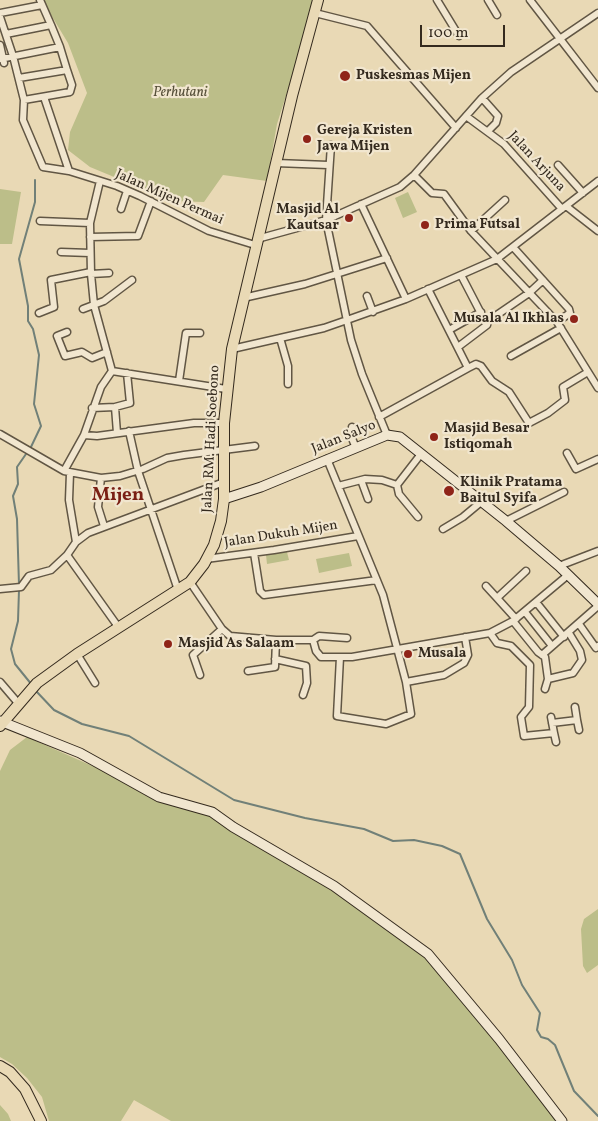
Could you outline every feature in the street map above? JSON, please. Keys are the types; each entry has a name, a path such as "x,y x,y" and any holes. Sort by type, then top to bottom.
{"main road":[{"name":"Jalan RM. Hadi Soebono","path":"1,721 34,686 77,654 190,582 206,559 217,535 224,499 224,423 226,389 232,349 256,242 318,0"},
{"name":"Jalan Salyo","path":"224,499 245,494 387,435 400,437 506,521 559,566 598,605"},
{"path":"1,721 80,753 159,797 212,812 232,827 334,886 428,954 499,1039 562,1121"},
{"path":"0,1066 10,1072 25,1089 41,1121"}],"street":[{"path":"438,0 458,36"},
{"path":"488,0 497,15"},
{"path":"530,0 558,39 598,88"},
{"path":"0,13 41,2 60,47 72,91 24,100 14,58 0,17"},
{"path":"315,13 367,26 456,128"},
{"path":"256,242 326,220 392,191 414,175 482,98 511,72 598,13"},
{"path":"6,34 51,25"},
{"path":"0,45 2,61 60,47"},
{"path":"19,78 67,70"},
{"path":"44,97 69,171"},
{"path":"482,98 498,116 496,123 488,131"},
{"name":"Jalan Mijen Permai","path":"24,100 23,120 44,168 69,171 127,190 209,231 256,242"},
{"name":"Jalan Arjuna","path":"466,116 511,150 564,208 598,231"},
{"path":"331,144 328,165 326,220 347,320 362,374 387,435"},
{"path":"276,163 328,165"},
{"path":"558,164 583,193"},
{"path":"414,175 432,193 444,194 471,231 559,325 598,388"},
{"path":"76,542 69,500 67,472 84,435 101,387 112,371 94,305 91,273 90,223 100,181"},
{"path":"232,349 280,338 373,312 497,259 598,181"},
{"path":"122,209 127,190"},
{"path":"471,231 506,200"},
{"path":"90,237 138,236 150,201"},
{"path":"361,204 406,299"},
{"path":"40,221 90,223"},
{"path":"511,356 559,325 570,310 513,247"},
{"path":"61,252 90,253"},
{"path":"243,298 337,275 387,258"},
{"path":"39,313 54,307 51,280 91,273 109,273"},
{"path":"461,275 487,325"},
{"path":"84,309 94,305 132,280"},
{"path":"458,347 487,325 488,321 529,293 543,280"},
{"path":"428,289 468,368"},
{"path":"367,296 373,312"},
{"path":"449,330 481,312"},
{"path":"67,332 57,336 64,356 82,352 92,358 107,352"},
{"path":"179,381 186,333 200,333"},
{"path":"280,338 288,366 288,384"},
{"path":"379,417 476,364 481,366 492,381 509,392 529,423 548,413 565,400 563,387 588,372"},
{"path":"112,371 226,389"},
{"path":"92,408 130,403 127,373"},
{"path":"115,406 117,433"},
{"path":"84,435 91,436 194,423 224,423"},
{"path":"352,427 351,436 356,448"},
{"path":"128,431 138,471 152,509 173,580 178,590"},
{"path":"0,434 67,472 101,478 120,476 138,471 167,458 223,452 255,446"},
{"path":"567,452 576,469 598,459"},
{"path":"397,485 421,454"},
{"name":"Jalan Dukuh Mijen","path":"327,459 377,580 398,648 406,682 411,712 408,716 386,724 337,716 340,657"},
{"path":"101,478 98,508 104,526"},
{"path":"338,486 361,480 382,480 397,485"},
{"path":"361,480 368,498"},
{"path":"0,590 18,587 26,578 51,570 67,555 76,542 104,526 224,482"},
{"path":"397,485 399,494 418,517"},
{"path":"506,521 564,492"},
{"path":"443,529 463,517 481,502"},
{"name":"Jalan Dukuh Mijen","path":"206,559 358,536"},
{"path":"559,566 598,551"},
{"path":"254,553 260,591 264,595 377,580"},
{"path":"67,555 119,628"},
{"path":"497,598 526,571"},
{"path":"313,640 316,652 321,657 340,657 490,633 515,620 568,575"},
{"path":"190,582 222,629 230,636 276,640 313,640 319,636 346,638"},
{"path":"486,586 515,620 547,663 548,679 545,689"},
{"path":"536,602 580,651 582,660 573,673 548,679"},
{"path":"542,655 579,624 598,605"},
{"path":"525,612 552,646"},
{"path":"579,624 597,649"},
{"path":"200,675 193,655 222,629"},
{"path":"490,633 497,643 511,646 530,665 529,706 522,717 524,736 554,733"},
{"path":"406,682 444,675 464,663 468,655 465,637"},
{"path":"248,671 273,668 276,640"},
{"path":"77,654 95,683"},
{"path":"275,659 306,666 307,683 303,696"},
{"path":"0,682 18,703"},
{"path":"575,707 579,730"},
{"path":"556,742 552,720 577,720"}],"green space":[{"name":"Perhutani","path":"42,0 312,0 309,23 277,124 267,181 223,175 204,202 172,201 90,167 68,150 70,132 87,93 68,43"},
{"path":"0,189 21,192 12,244 0,244"},
{"path":"408,192 417,212 403,218 395,198"},
{"path":"287,552 289,560 267,564 266,555"},
{"path":"349,553 352,566 319,573 316,559"},
{"path":"27,737 106,772 150,797 211,815 332,889 426,957 496,1041 558,1121 171,1121 134,1100 121,1121 49,1121 42,1097 27,1078 12,1064 0,1057 0,771 10,750"},
{"path":"598,909 598,965 587,973 583,966 581,929 584,919"},
{"path":"0,1105 8,1114 11,1121 0,1121"}],"waterway":[{"path":"30,449 41,426 34,404 39,355 33,329 28,321 28,306 19,259 35,202 35,180"},
{"path":"19,585 17,519 13,496 18,484 17,467 26,454"},
{"path":"19,590 18,621 11,649 15,664 32,685"},
{"path":"36,691 54,710 82,724 129,736 234,800 305,818 364,829 393,841 414,840 442,846 460,854 487,919 512,960 522,985 540,1013 537,1030 541,1037 548,1039 555,1045 574,1091 598,1116"}],"place":[{"name":"Puskesmas Mijen","path":"345,76"},
{"name":"Gereja Kristen Jawa Mijen","path":"307,139"},
{"name":"Masjid Al Kautsar","path":"349,218"},
{"name":"Prima Futsal","path":"425,225"},
{"name":"Musala Al Ikhlas","path":"574,319"},
{"name":"Masjid Besar Istiqomah","path":"434,437"},
{"name":"Klinik Pratama Baitul Syifa","path":"449,491"},
{"name":"Masjid As Salaam","path":"168,644"},
{"name":"Musala","path":"408,654"}],"district":[{"name":"Mijen","path":"118,497"}]}
